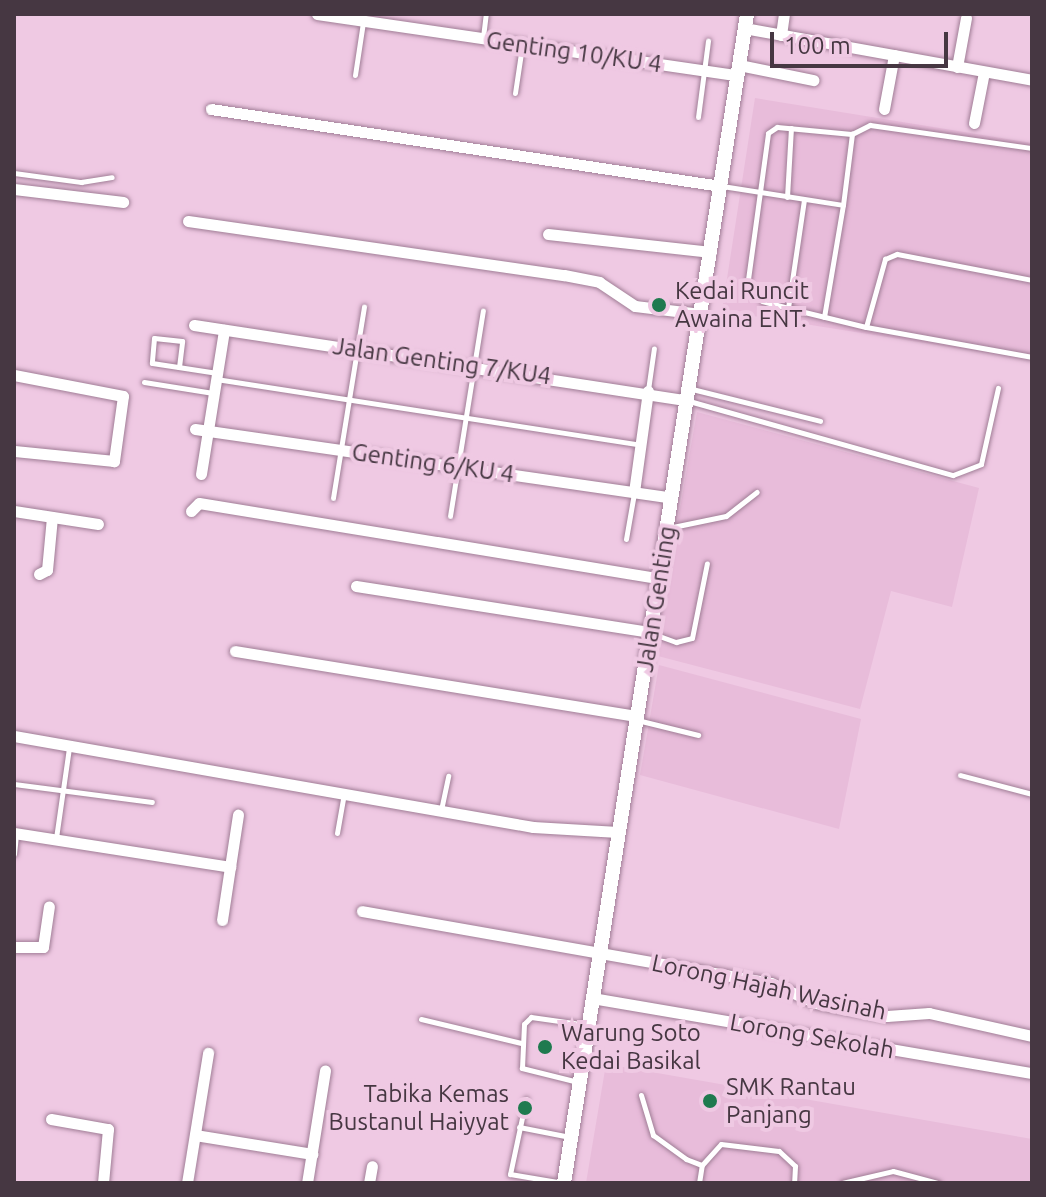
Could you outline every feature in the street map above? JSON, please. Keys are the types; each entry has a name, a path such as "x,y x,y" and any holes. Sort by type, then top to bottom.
{"street":[{"name":"Genting 10/KU 4","path":"317,14 522,46 703,70 738,70 813,80"},
{"path":"781,35 784,14"},
{"path":"957,67 966,18"},
{"path":"746,21 781,35 1032,80"},
{"name":"Jalan Genting","path":"564,1183 690,395 746,21"},
{"path":"884,109 894,55"},
{"path":"974,123 984,72"},
{"path":"211,109 721,186"},
{"path":"14,189 123,202"},
{"path":"188,221 564,275 599,282 635,306 701,314"},
{"path":"548,234 711,252"},
{"name":"Jalan Genting 7/KU4","path":"194,325 690,395"},
{"path":"201,474 224,330"},
{"path":"14,375 123,396 114,461 14,451"},
{"path":"634,492 648,391"},
{"name":"Genting 6/KU 4","path":"195,429 672,498"},
{"path":"191,511 199,503 659,578"},
{"path":"14,511 98,524"},
{"path":"39,574 47,570 52,517"},
{"path":"356,586 650,632"},
{"path":"235,651 637,718"},
{"path":"14,736 441,811 618,832"},
{"path":"222,920 238,815"},
{"path":"15,833 230,867"},
{"path":"14,947 43,947 49,906"},
{"name":"Lorong Hajah Wasinah","path":"362,911 771,983 816,1003 887,1016 929,1013 1032,1036"},
{"name":"Lorong Sekolah","path":"592,998 1032,1073"},
{"path":"187,1183 208,1053"},
{"path":"307,1183 325,1070"},
{"path":"51,1119 108,1129 103,1183"},
{"path":"195,1135 312,1154"},
{"path":"369,1183 372,1166"}],"lane":[{"path":"483,38 486,14"},
{"path":"355,75 363,21"},
{"path":"698,117 708,41"},
{"path":"515,93 522,46"},
{"path":"746,294 768,133 791,128 852,134 870,125 906,127 1032,148"},
{"path":"787,197 791,128"},
{"path":"824,317 852,134"},
{"path":"14,173 81,182 112,177"},
{"path":"721,186 843,205"},
{"path":"788,308 804,200"},
{"path":"866,327 885,259 897,254 1032,280"},
{"path":"762,301 866,327 1032,357"},
{"path":"333,498 364,306"},
{"path":"450,516 483,311"},
{"path":"179,367 182,341 154,338 152,363 641,445"},
{"path":"648,391 654,348"},
{"path":"144,382 214,393"},
{"path":"690,395 953,475 981,464 998,388"},
{"path":"690,395 820,421"},
{"path":"626,539 634,492"},
{"path":"667,528 726,516 757,492"},
{"path":"650,632 676,642 692,638 707,563"},
{"path":"637,718 698,735"},
{"path":"55,841 69,748"},
{"path":"960,775 1032,794"},
{"path":"441,811 448,776"},
{"path":"14,784 152,802"},
{"path":"337,833 344,794"},
{"path":"14,854 15,833"},
{"path":"579,1082 522,1068 521,1043 531,1017 588,1025"},
{"path":"421,1019 521,1043"},
{"path":"641,1095 653,1135 702,1165"},
{"path":"526,1099 510,1174 564,1183"},
{"path":"519,1127 571,1138"},
{"path":"699,1183 702,1165 721,1144 779,1151 795,1166 794,1183"},
{"path":"842,1183 893,1171 938,1183"}],"shaded area":[{"path":"755,98 1032,143 1032,360 722,311"},
{"path":"697,412 979,488 952,607 891,591 860,709 654,655"},
{"path":"659,665 861,719 839,829 640,775"},
{"name":"SMK Rantau Panjang","path":"606,1064 1032,1139 1032,1183 586,1183"}],"place":[{"name":"Kedai Runcit Awaina ENT.","path":"659,305"},
{"name":"Warung Soto Kedai Basikal","path":"545,1047"},
{"name":"SMK Rantau Panjang","path":"710,1101"},
{"name":"Tabika Kemas Bustanul Haiyyat","path":"525,1108"}]}
